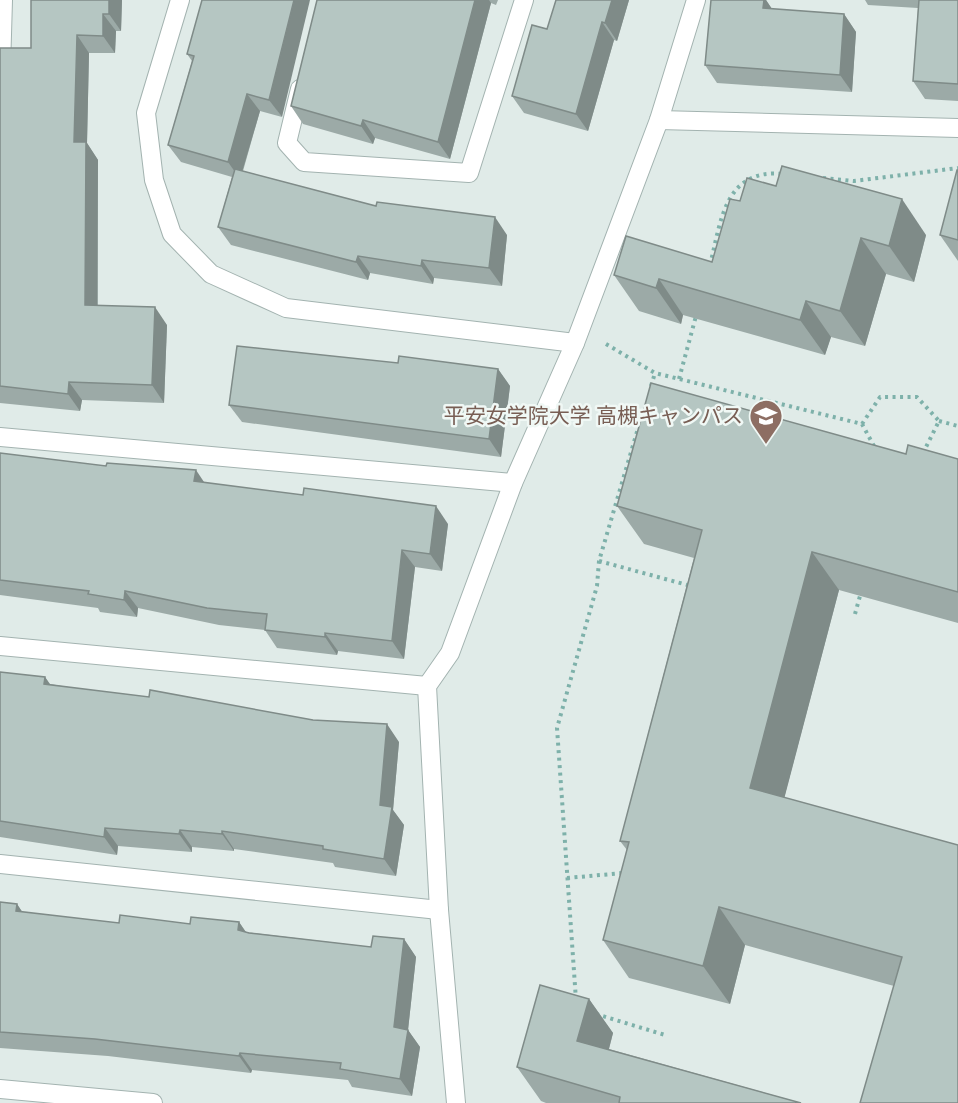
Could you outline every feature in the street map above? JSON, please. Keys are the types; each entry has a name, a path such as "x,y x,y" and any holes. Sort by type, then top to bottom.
{"street":[{"path":"0,103 3,0"},
{"path":"180,0 146,113 154,180 172,234 211,274 286,308 575,344"},
{"path":"303,77 287,143 304,162 469,172 524,0"},
{"path":"456,1103 439,910 427,686 450,653 513,483 575,344 659,120 696,0"},
{"path":"659,120 958,128"},
{"path":"0,438 513,483"},
{"path":"0,646 427,686"},
{"path":"0,864 439,910"},
{"path":"0,1089 153,1103"}],"path":[{"path":"820,178 854,181 958,168"},
{"path":"710,266 728,198 740,185 765,172 787,174"},
{"path":"679,379 698,311"},
{"path":"603,342 655,373 862,424 876,449 883,453"},
{"path":"648,395 655,373"},
{"path":"862,424 880,396 917,397 939,421 958,426"},
{"path":"576,1008 557,728 597,586 599,561 645,406"},
{"path":"914,456 922,454 939,421"},
{"path":"599,561 692,586"},
{"path":"855,614 860,596"},
{"path":"567,878 631,872"},
{"path":"587,1011 664,1035"}],"building":[{"path":"31,0 109,0 109,14 103,14 103,36 77,35 74,142 86,142 85,305 155,307 152,385 69,382 68,394 0,386 0,48 31,48"},
{"path":"202,0 294,0 269,100 247,94 228,162 168,145 194,56 187,54"},
{"path":"317,0 475,0 438,142 363,120 361,126 291,106"},
{"path":"556,0 612,0 605,23 602,22 576,114 512,96 532,25 547,29"},
{"path":"711,0 764,0 763,8 844,14 840,75 705,65"},
{"path":"919,0 958,0 958,84 913,81"},
{"path":"782,166 902,199 889,246 861,238 840,311 806,301 800,320 659,279 656,288 614,275 626,236 712,262 730,199 740,201 747,178 776,186"},
{"path":"235,169 376,206 377,202 495,217 489,268 422,260 421,266 358,256 356,262 218,227"},
{"path":"958,170 958,240 940,235"},
{"path":"237,346 398,363 399,356 498,369 489,439 229,405"},
{"path":"651,383 906,454 908,445 958,459 958,592 812,552 750,788 958,845 958,1103 860,1103 902,957 719,907 703,966 603,940 629,842 620,841 702,530 617,506"},
{"path":"0,453 106,466 107,463 196,470 194,481 303,495 304,488 436,506 430,554 402,550 392,641 325,633 325,637 265,630 267,614 207,608 125,591 124,600 88,594 89,591 0,580"},
{"path":"0,672 45,677 44,684 149,697 150,690 313,720 387,724 380,805 392,807 384,859 323,849 323,846 222,831 222,834 180,830 179,834 105,828 104,837 0,821"},
{"path":"0,902 17,904 16,911 119,923 120,915 190,924 191,917 239,922 238,930 249,933 371,947 373,936 404,939 394,1027 408,1030 400,1079 340,1069 341,1063 240,1053 239,1056 95,1039 0,1032"},
{"path":"540,985 589,999 577,1041 801,1103 619,1103 620,1097 517,1067"}],"place":[{"name":"平安女学院大学 高槻キャンパス","path":"766,445"}]}
